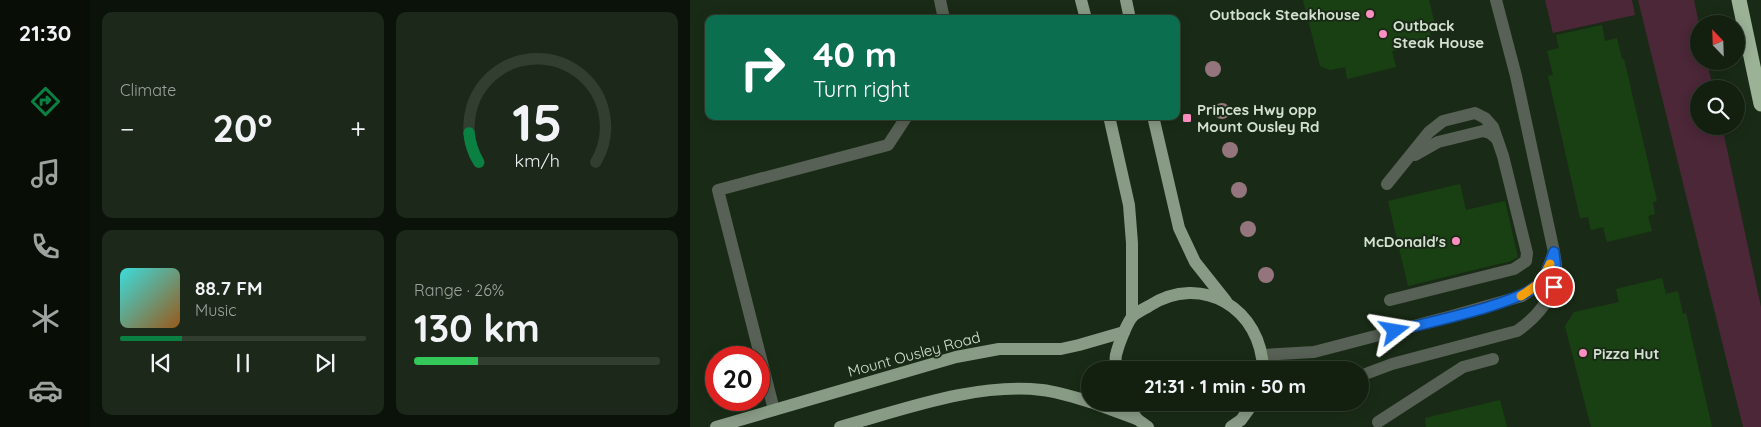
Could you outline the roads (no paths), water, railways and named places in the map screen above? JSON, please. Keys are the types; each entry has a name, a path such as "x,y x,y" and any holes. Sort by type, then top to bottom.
{"highway":[{"path":"1738,0 1761,104"}],"main road":[{"path":"1082,0 1085,15"},
{"path":"1126,0 1129,15"},
{"path":"1109,120 1129,205 1132,243 1132,316 1116,354 1116,361"},
{"path":"1154,120 1179,228 1195,262 1227,303 1244,316 1256,334 1262,361"},
{"path":"1132,316 1157,300 1180,293 1205,294 1227,303"},
{"name":"Mount Ousley Road","path":"716,427 956,357 999,349 1061,349 1079,346 1124,332"},
{"path":"840,427 948,398 994,390 1041,390 1081,399"},
{"path":"1115,411 1137,419 1148,427"},
{"path":"1131,411 1137,419"},
{"path":"1238,425 1248,411"}],"lane":[{"path":"940,0 943,15"},
{"path":"1369,373 1392,364 1517,331 1529,323 1538,313 1554,287 1556,272 1554,252 1516,76 1496,0"},
{"path":"1387,184 1429,132 1444,122 1475,113 1485,118 1494,127 1527,253 1526,261 1514,268 1390,300"},
{"path":"774,410 718,190 888,145 904,120"},
{"path":"1409,159 1438,142 1483,131 1490,133 1497,139"},
{"path":"1262,355 1314,352 1522,296 1540,283 1554,252"},
{"path":"1378,422 1464,367 1493,360"}],"place":[{"name":"Outback Steakhouse","path":"1370,14"},
{"name":"Outback Steak House","path":"1383,34"},
{"name":"Princes Hwy opp Mount Ousley Rd","path":"1187,118"},
{"name":"McDonald's","path":"1456,241"},
{"name":"Pizza Hut","path":"1583,353"}]}
